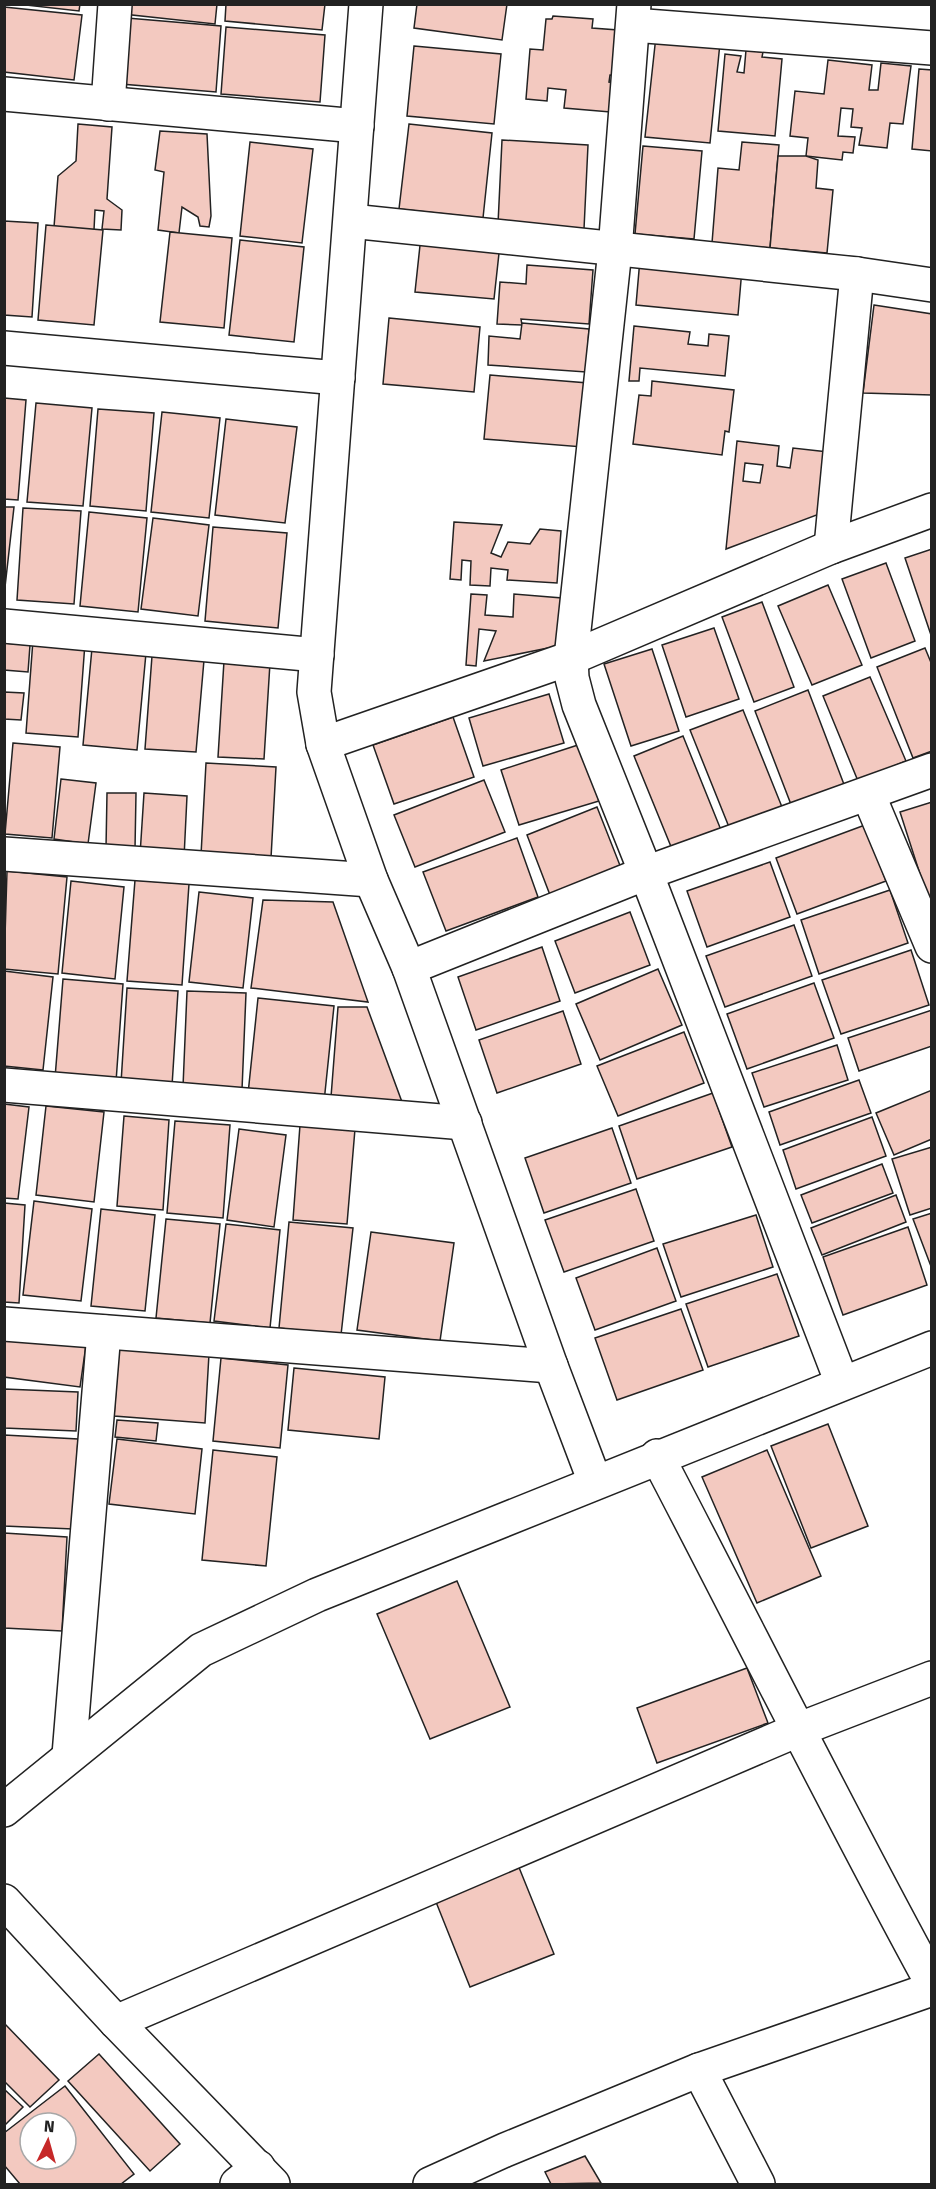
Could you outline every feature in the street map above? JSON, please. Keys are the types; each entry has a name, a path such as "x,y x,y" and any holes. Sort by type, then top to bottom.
{"street":[{"path":"108,104 115,4"},
{"path":"366,4 314,692 323,744 371,880 409,968 550,1366 595,1482"},
{"path":"842,1383 579,705 572,678 571,658 615,250 633,15 932,48"},
{"path":"4,94 357,126"},
{"path":"351,222 857,274 932,285"},
{"path":"831,547 857,274"},
{"path":"4,348 338,378"},
{"path":"323,744 571,658 831,547 932,510"},
{"path":"4,626 317,655"},
{"path":"409,968 646,873 932,770"},
{"path":"868,794 932,946"},
{"path":"4,854 371,880"},
{"path":"4,1085 465,1124"},
{"path":"4,1324 550,1366"},
{"path":"69,1755 104,1332"},
{"path":"4,1810 201,1650 317,1596 657,1456 932,1348"},
{"path":"657,1456 800,1729 870,1870 932,1983"},
{"path":"116,2022 800,1729 932,1678"},
{"path":"4,1901 256,2179"},
{"path":"430,2184 505,2150 699,2070 932,1989"},
{"path":"699,2070 758,2184"}],"building":[{"path":"17,4 80,4 79,11"},
{"path":"124,4 217,4 215,24 123,14"},
{"path":"226,4 325,4 322,30 225,21"},
{"path":"417,4 507,4 502,40 414,28"},
{"path":"4,7 82,15 74,80 4,72"},
{"path":"553,16 593,19 592,28 618,30 621,76 610,75 609,82 625,84 622,113 564,108 566,90 548,88 547,101 526,99 530,49 543,50 546,19 552,19"},
{"path":"127,18 221,26 216,92 121,84"},
{"path":"226,27 325,35 320,102 221,94"},
{"path":"656,36 720,43 710,143 645,137"},
{"path":"414,46 501,54 494,124 407,116"},
{"path":"746,50 763,52 762,57 782,59 775,136 718,131 725,54 741,56 737,72 744,73"},
{"path":"828,60 872,65 869,90 878,90 881,63 911,66 903,124 890,123 887,148 859,145 862,128 851,127 853,109 841,108 838,136 855,137 853,153 843,152 842,160 806,156 808,138 790,136 795,91 824,94"},
{"path":"919,69 932,70 932,151 912,149"},
{"path":"78,124 112,127 107,199 122,210 121,230 102,229 104,211 95,210 94,230 54,227 58,176 76,161"},
{"path":"409,124 492,133 483,218 399,209"},
{"path":"160,131 207,134 211,216 209,227 200,226 198,217 182,207 179,233 158,230 164,172 155,170"},
{"path":"502,140 588,145 584,229 498,224"},
{"path":"250,142 313,149 302,243 240,236"},
{"path":"742,142 779,145 770,248 712,243 718,168 739,170"},
{"path":"643,146 702,151 694,239 635,234"},
{"path":"778,156 806,156 818,160 816,188 833,190 827,253 770,248"},
{"path":"4,221 38,223 32,317 4,315"},
{"path":"46,225 103,230 94,325 38,320"},
{"path":"170,232 232,238 224,328 160,322"},
{"path":"421,236 500,244 494,299 415,292"},
{"path":"240,240 304,247 294,342 229,335"},
{"path":"640,259 742,269 738,315 636,305"},
{"path":"527,265 593,270 589,324 521,319 522,325 497,324 500,282 526,284"},
{"path":"874,305 932,314 932,395 863,393"},
{"path":"389,318 480,327 474,392 383,384"},
{"path":"522,323 589,329 586,372 488,365 489,336 520,339"},
{"path":"634,326 690,332 688,344 708,346 709,334 729,336 725,376 640,368 639,381 629,381"},
{"path":"490,375 588,383 583,447 484,439"},
{"path":"652,381 734,390 729,432 725,431 722,455 633,444 639,395 651,396"},
{"path":"4,398 26,400 18,500 4,499"},
{"path":"36,403 92,408 83,506 27,502"},
{"path":"98,409 154,413 146,511 90,506"},
{"path":"162,412 220,418 209,518 151,512"},
{"path":"226,419 297,427 285,523 215,515"},
{"path":"737,441 779,446 777,466 790,468 793,448 837,453 830,510 726,549","holes":["745,463 763,465 760,483 743,481"]},
{"path":"4,507 14,507 4,596"},
{"path":"23,508 81,511 74,604 17,600"},
{"path":"89,512 147,518 138,612 80,606"},
{"path":"153,518 209,525 198,616 141,609"},
{"path":"454,522 502,525 491,553 501,557 508,542 530,544 540,529 561,531 557,583 507,580 508,570 491,568 490,586 470,585 471,561 462,560 461,580 450,579"},
{"path":"213,527 287,533 278,628 205,621"},
{"path":"932,549 932,634 931,635 905,558"},
{"path":"886,563 915,641 871,658 842,579"},
{"path":"828,585 862,665 812,685 778,606"},
{"path":"471,594 487,595 485,615 513,617 514,594 562,598 558,646 484,661 496,631 479,629 476,666 466,665"},
{"path":"762,602 794,687 754,702 722,617"},
{"path":"714,628 739,699 686,717 662,645"},
{"path":"33,640 85,643 78,737 26,733"},
{"path":"4,643 30,645 28,672 4,670"},
{"path":"92,648 146,653 137,750 83,745"},
{"path":"925,648 932,665 932,751 913,758 877,667"},
{"path":"652,649 679,731 631,746 604,664"},
{"path":"152,656 204,660 196,752 145,749"},
{"path":"224,661 270,663 264,759 218,757"},
{"path":"870,677 906,761 858,781 823,696"},
{"path":"808,690 845,787 792,807 755,711"},
{"path":"4,692 24,693 21,720 4,719"},
{"path":"549,694 564,743 483,766 469,718"},
{"path":"743,710 782,807 729,827 690,730"},
{"path":"453,717 474,777 394,804 373,745"},
{"path":"683,736 721,830 672,849 634,756"},
{"path":"13,743 60,747 52,838 5,834"},
{"path":"581,744 599,801 519,825 501,770"},
{"path":"206,763 276,767 271,858 201,855"},
{"path":"61,779 96,783 88,844 54,839"},
{"path":"484,780 505,832 415,867 394,815"},
{"path":"107,793 136,793 135,849 106,848"},
{"path":"144,793 187,796 184,858 140,855"},
{"path":"932,802 932,898 928,899 900,812"},
{"path":"597,807 621,868 550,895 527,835"},
{"path":"865,825 886,881 797,914 776,858"},
{"path":"517,838 538,897 446,931 423,872"},
{"path":"770,862 790,917 707,947 687,891"},
{"path":"7,871 67,877 58,974 4,969"},
{"path":"135,880 189,884 182,985 127,981"},
{"path":"71,881 124,887 115,979 62,973"},
{"path":"890,890 908,943 819,974 801,920"},
{"path":"199,892 253,898 243,988 189,982"},
{"path":"263,900 333,902 368,1002 251,988"},
{"path":"630,912 650,965 575,993 555,941"},
{"path":"794,925 812,976 725,1007 706,956"},
{"path":"542,947 560,1001 476,1030 458,977"},
{"path":"911,950 929,1005 841,1034 822,980"},
{"path":"658,969 682,1025 600,1060 576,1004"},
{"path":"4,971 53,977 43,1070 4,1066"},
{"path":"63,979 123,984 116,1082 55,1078"},
{"path":"814,983 834,1038 747,1069 727,1014"},
{"path":"127,988 178,991 172,1086 121,1083"},
{"path":"187,991 246,993 242,1090 183,1087"},
{"path":"258,998 334,1006 324,1102 248,1094"},
{"path":"338,1007 367,1007 402,1102 331,1097"},
{"path":"932,1010 932,1046 859,1071 848,1038"},
{"path":"563,1011 581,1064 497,1093 479,1040"},
{"path":"684,1032 704,1083 618,1116 597,1066"},
{"path":"837,1045 848,1080 764,1107 752,1073"},
{"path":"859,1080 871,1113 780,1145 769,1112"},
{"path":"932,1090 932,1139 894,1155 876,1113"},
{"path":"713,1093 732,1147 637,1179 619,1126"},
{"path":"4,1104 29,1107 18,1199 4,1198"},
{"path":"46,1106 104,1112 94,1202 36,1195"},
{"path":"124,1116 169,1120 163,1210 117,1206"},
{"path":"872,1117 886,1156 796,1189 783,1150"},
{"path":"175,1121 230,1125 223,1218 167,1213"},
{"path":"300,1125 355,1129 347,1224 293,1220"},
{"path":"612,1128 631,1183 544,1213 525,1158"},
{"path":"239,1129 286,1135 274,1227 227,1220"},
{"path":"932,1147 932,1208 910,1215 892,1159"},
{"path":"882,1164 893,1193 812,1223 801,1195"},
{"path":"636,1189 654,1241 564,1272 545,1220"},
{"path":"896,1195 906,1222 822,1255 811,1228"},
{"path":"34,1201 92,1209 81,1301 23,1295"},
{"path":"4,1203 25,1205 19,1303 4,1302"},
{"path":"101,1209 155,1215 145,1311 91,1306"},
{"path":"932,1213 932,1269 913,1219"},
{"path":"756,1215 773,1267 681,1297 663,1244"},
{"path":"166,1219 220,1224 210,1323 156,1318"},
{"path":"289,1222 353,1228 341,1335 279,1328"},
{"path":"226,1224 280,1230 270,1328 214,1321"},
{"path":"908,1227 927,1285 843,1315 823,1257"},
{"path":"371,1232 454,1243 440,1341 357,1330"},
{"path":"657,1248 676,1301 595,1330 576,1278"},
{"path":"777,1274 799,1336 708,1367 686,1304"},
{"path":"681,1309 703,1370 617,1400 595,1338"},
{"path":"4,1334 86,1345 80,1387 4,1377"},
{"path":"119,1348 209,1354 205,1423 114,1416"},
{"path":"221,1358 288,1365 280,1448 213,1441"},
{"path":"294,1368 385,1377 379,1439 288,1430"},
{"path":"4,1389 78,1392 76,1431 4,1428"},
{"path":"117,1420 158,1423 156,1441 115,1437"},
{"path":"828,1424 868,1526 811,1548 771,1446"},
{"path":"4,1435 78,1439 73,1529 4,1526"},
{"path":"117,1439 202,1449 195,1514 109,1504"},
{"path":"213,1450 277,1457 266,1566 202,1560"},
{"path":"767,1450 821,1576 757,1603 702,1477"},
{"path":"4,1533 67,1537 62,1631 4,1628"},
{"path":"457,1581 510,1707 430,1739 377,1614"},
{"path":"747,1668 768,1723 657,1763 637,1708"},
{"path":"518,1865 554,1954 470,1987 434,1897"},
{"path":"4,2023 59,2080 30,2107 4,2081"},
{"path":"99,2054 180,2144 150,2171 68,2081"},
{"path":"65,2086 134,2174 121,2184 20,2184 4,2165 4,2133 18,2122 18,2171 78,2171 78,2111 33,2111"},
{"path":"4,2089 23,2107 4,2126"},
{"path":"585,2156 601,2183 551,2184 545,2172"}]}
